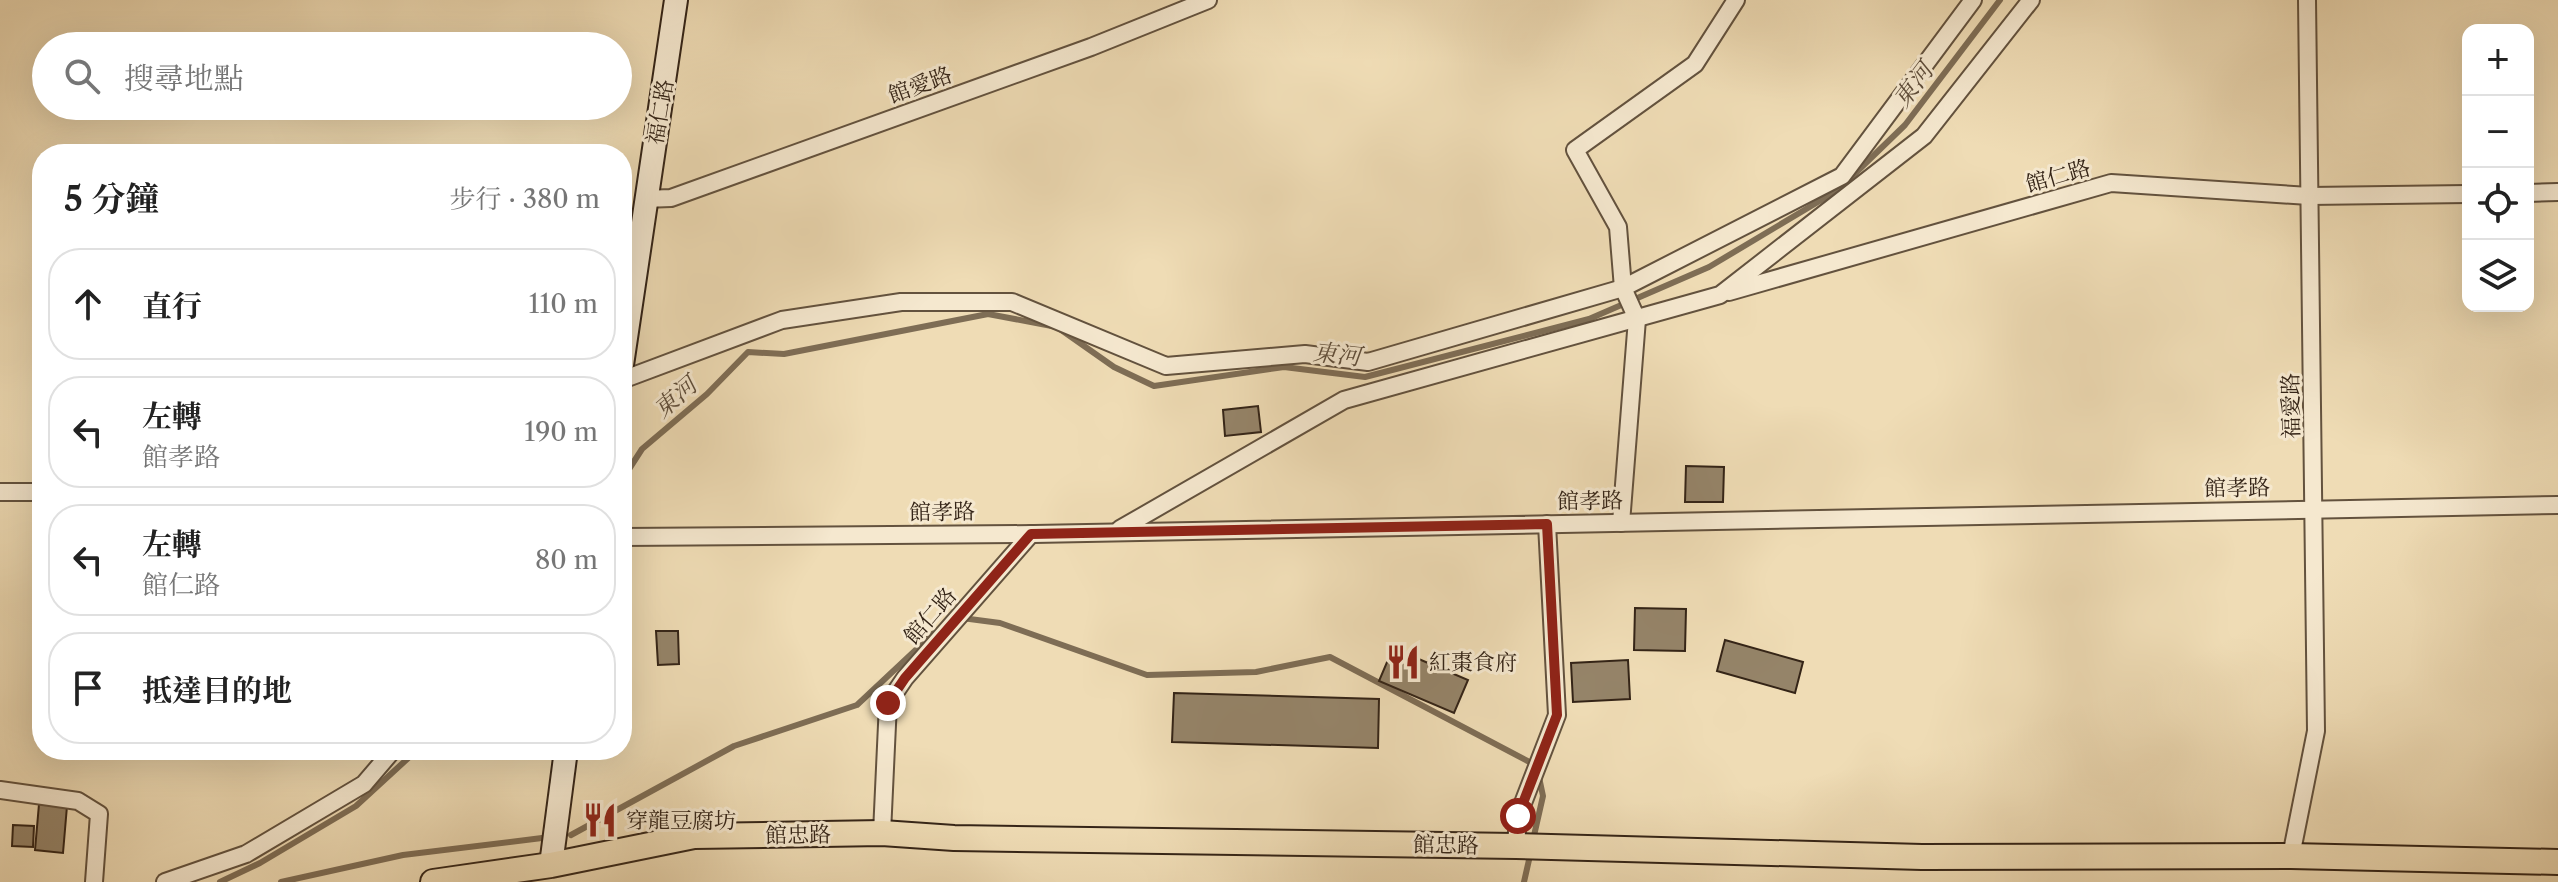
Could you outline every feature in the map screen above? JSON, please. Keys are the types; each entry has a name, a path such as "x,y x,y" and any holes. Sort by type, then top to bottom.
{"main road":[{"name":"館忠路","path":"433,882 551,865 694,836 882,833 954,838 1516,846 1922,857 2291,856 2558,862"}],"street":[{"name":"福仁路","path":"632,290 676,0"},
{"name":"館愛路","path":"644,199 671,198 1091,47 1208,0"},
{"path":"1621,523 1637,319 1623,288 1618,227 1575,150 1695,64 1736,0"},
{"path":"632,376 782,320 901,302 1012,302 1166,366 1305,354 1368,362 1623,288 1842,176 1973,0"},
{"path":"1720,295 1924,136 2031,0"},
{"name":"福愛路","path":"2291,856 2316,731 2307,0"},
{"name":"館仁路","path":"1118,530 1344,400 2111,183 2309,196 2462,194"},
{"path":"2534,193 2558,192"},
{"path":"0,492 32,492"},
{"name":"館孝路","path":"632,537 1031,534 2558,505"},
{"path":"1516,846 1518,816 1557,715 1547,524"},
{"name":"館仁路","path":"882,833 888,703 905,678 1031,534"},
{"path":"165,882 259,846 364,784 384,760"},
{"path":"551,865 565,760"},
{"path":"0,790 78,801 99,814 94,882"}],"building":[{"path":"1258,406 1261,432 1225,436 1223,410"},
{"path":"1686,466 1724,467 1723,502 1685,502"},
{"path":"1635,608 1686,609 1685,651 1634,650"},
{"path":"656,631 678,631 679,664 658,665"},
{"path":"1725,640 1803,662 1795,693 1717,671"},
{"path":"1393,648 1468,680 1454,713 1379,681"},
{"path":"1628,660 1630,699 1573,702 1571,663"},
{"path":"1174,693 1379,699 1378,748 1172,742"},
{"path":"39,804 67,806 63,853 35,850"},
{"path":"13,825 34,826 33,847 12,846"}],"waterway":[{"name":"東河","path":"632,464 642,449 707,394 748,352 784,354 988,314 1057,327 1114,367 1154,386 1284,367 1365,377 1589,319 1709,267 1838,190 1905,125 2000,0"},
{"path":"962,618 1000,623 1147,675 1256,672 1330,657 1537,766"},
{"path":"571,835 734,746 857,705 936,631"},
{"name":"東河","path":"220,882 260,863 356,806 406,760"},
{"path":"1533,840 1543,796 1539,777"},
{"path":"281,882 403,855 542,838"},
{"path":"1524,882 1531,851"}],"place":[{"name":"紅棗食府","path":"1403,662"},
{"name":"穿龍豆腐坊","path":"600,820"}],"route":[{"path":"888,703 905,678 1031,534 1547,524 1557,715 1518,816"}]}
